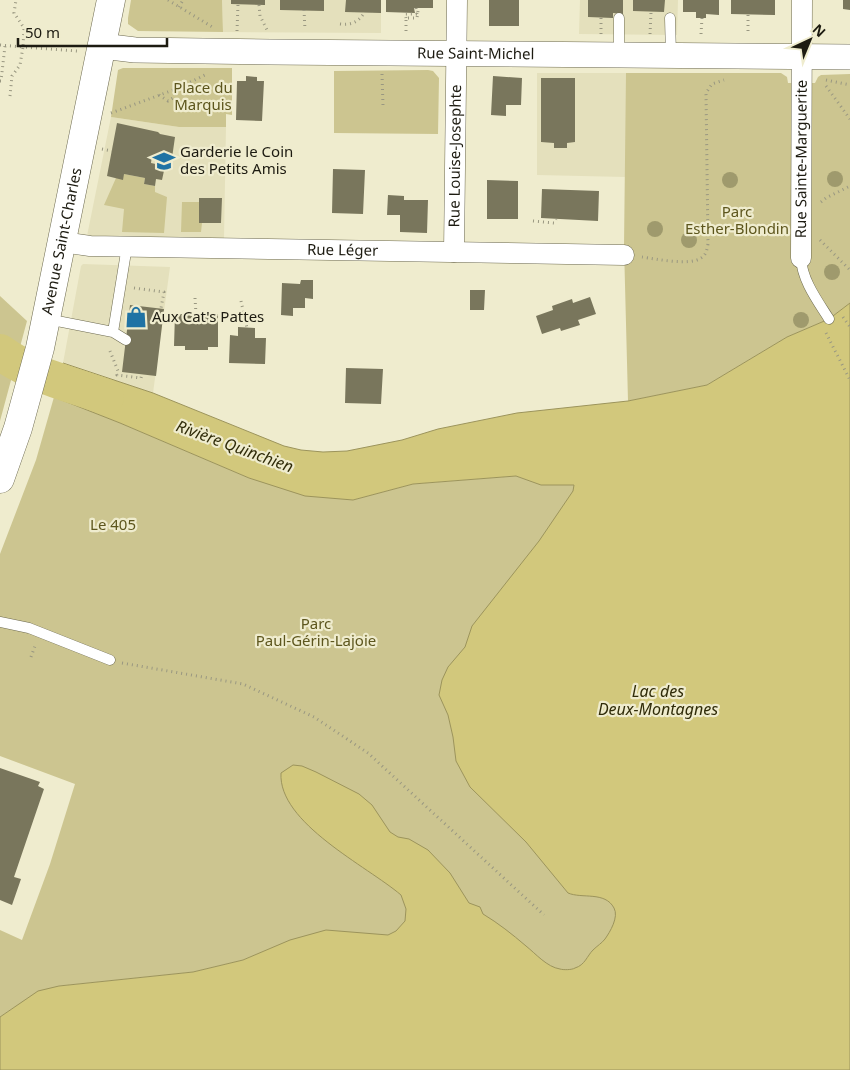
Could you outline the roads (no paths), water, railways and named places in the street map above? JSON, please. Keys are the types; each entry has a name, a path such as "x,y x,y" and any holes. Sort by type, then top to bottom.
{"main road":[{"name":"Avenue Saint-Charles","path":"0,479 18,428 40,348 62,242 92,49 111,0"}],"street":[{"name":"Rue Louise-Josephte","path":"454,252 457,0"},
{"name":"Rue Sainte-Marguerite","path":"801,258 802,0"},
{"name":"Rue Saint-Michel","path":"92,49 850,57"},
{"name":"Rue Léger","path":"62,242 90,246 624,255"}],"lane":[{"path":"619,18 619,56"},
{"path":"670,18 671,56"},
{"path":"113,332 127,246"},
{"path":"801,258 801,267 807,282 829,319"},
{"path":"46,319 113,332 126,340"},
{"path":"0,622 29,628 110,660"}],"water":[{"name":"Lac des Deux-Montagnes","path":"850,303 850,1070 0,1070 0,1017 38,991 59,986 193,972 243,960 290,940 326,930 388,935 396,931 405,921 406,909 401,895 327,842 294,809 284,791 281,773 293,765 302,766 316,772 359,794 372,805 390,832 398,837 409,839 428,850 450,873 469,903 480,907 483,914 555,968 568,970 581,965 605,939 615,920 614,908 605,899 568,893 526,842 470,787 456,761 448,715 439,695 442,680 448,667 465,647 472,626 539,541 573,491 574,485 541,485 516,476 413,484 353,500 305,496 249,478 54,397 63,363 153,393 284,446 323,452 347,451 402,440 438,429 517,413 628,401 707,385 787,337 829,319"}],"waterway":[{"name":"Rivière Quinchien","path":"0,352 38,373 106,397"}],"place":[{"name":"Garderie le Coin des Petits Amis","path":"164,161"},
{"name":"Aux Cat's Pattes","path":"136,317"}],"park label":[{"name":"Place du Marquis","path":"203,96"},
{"name":"Parc Esther-Blondin","path":"737,220"},
{"name":"Le 405","path":"113,525"},
{"name":"Parc Paul-Gérin-Lajoie","path":"316,632"}]}
